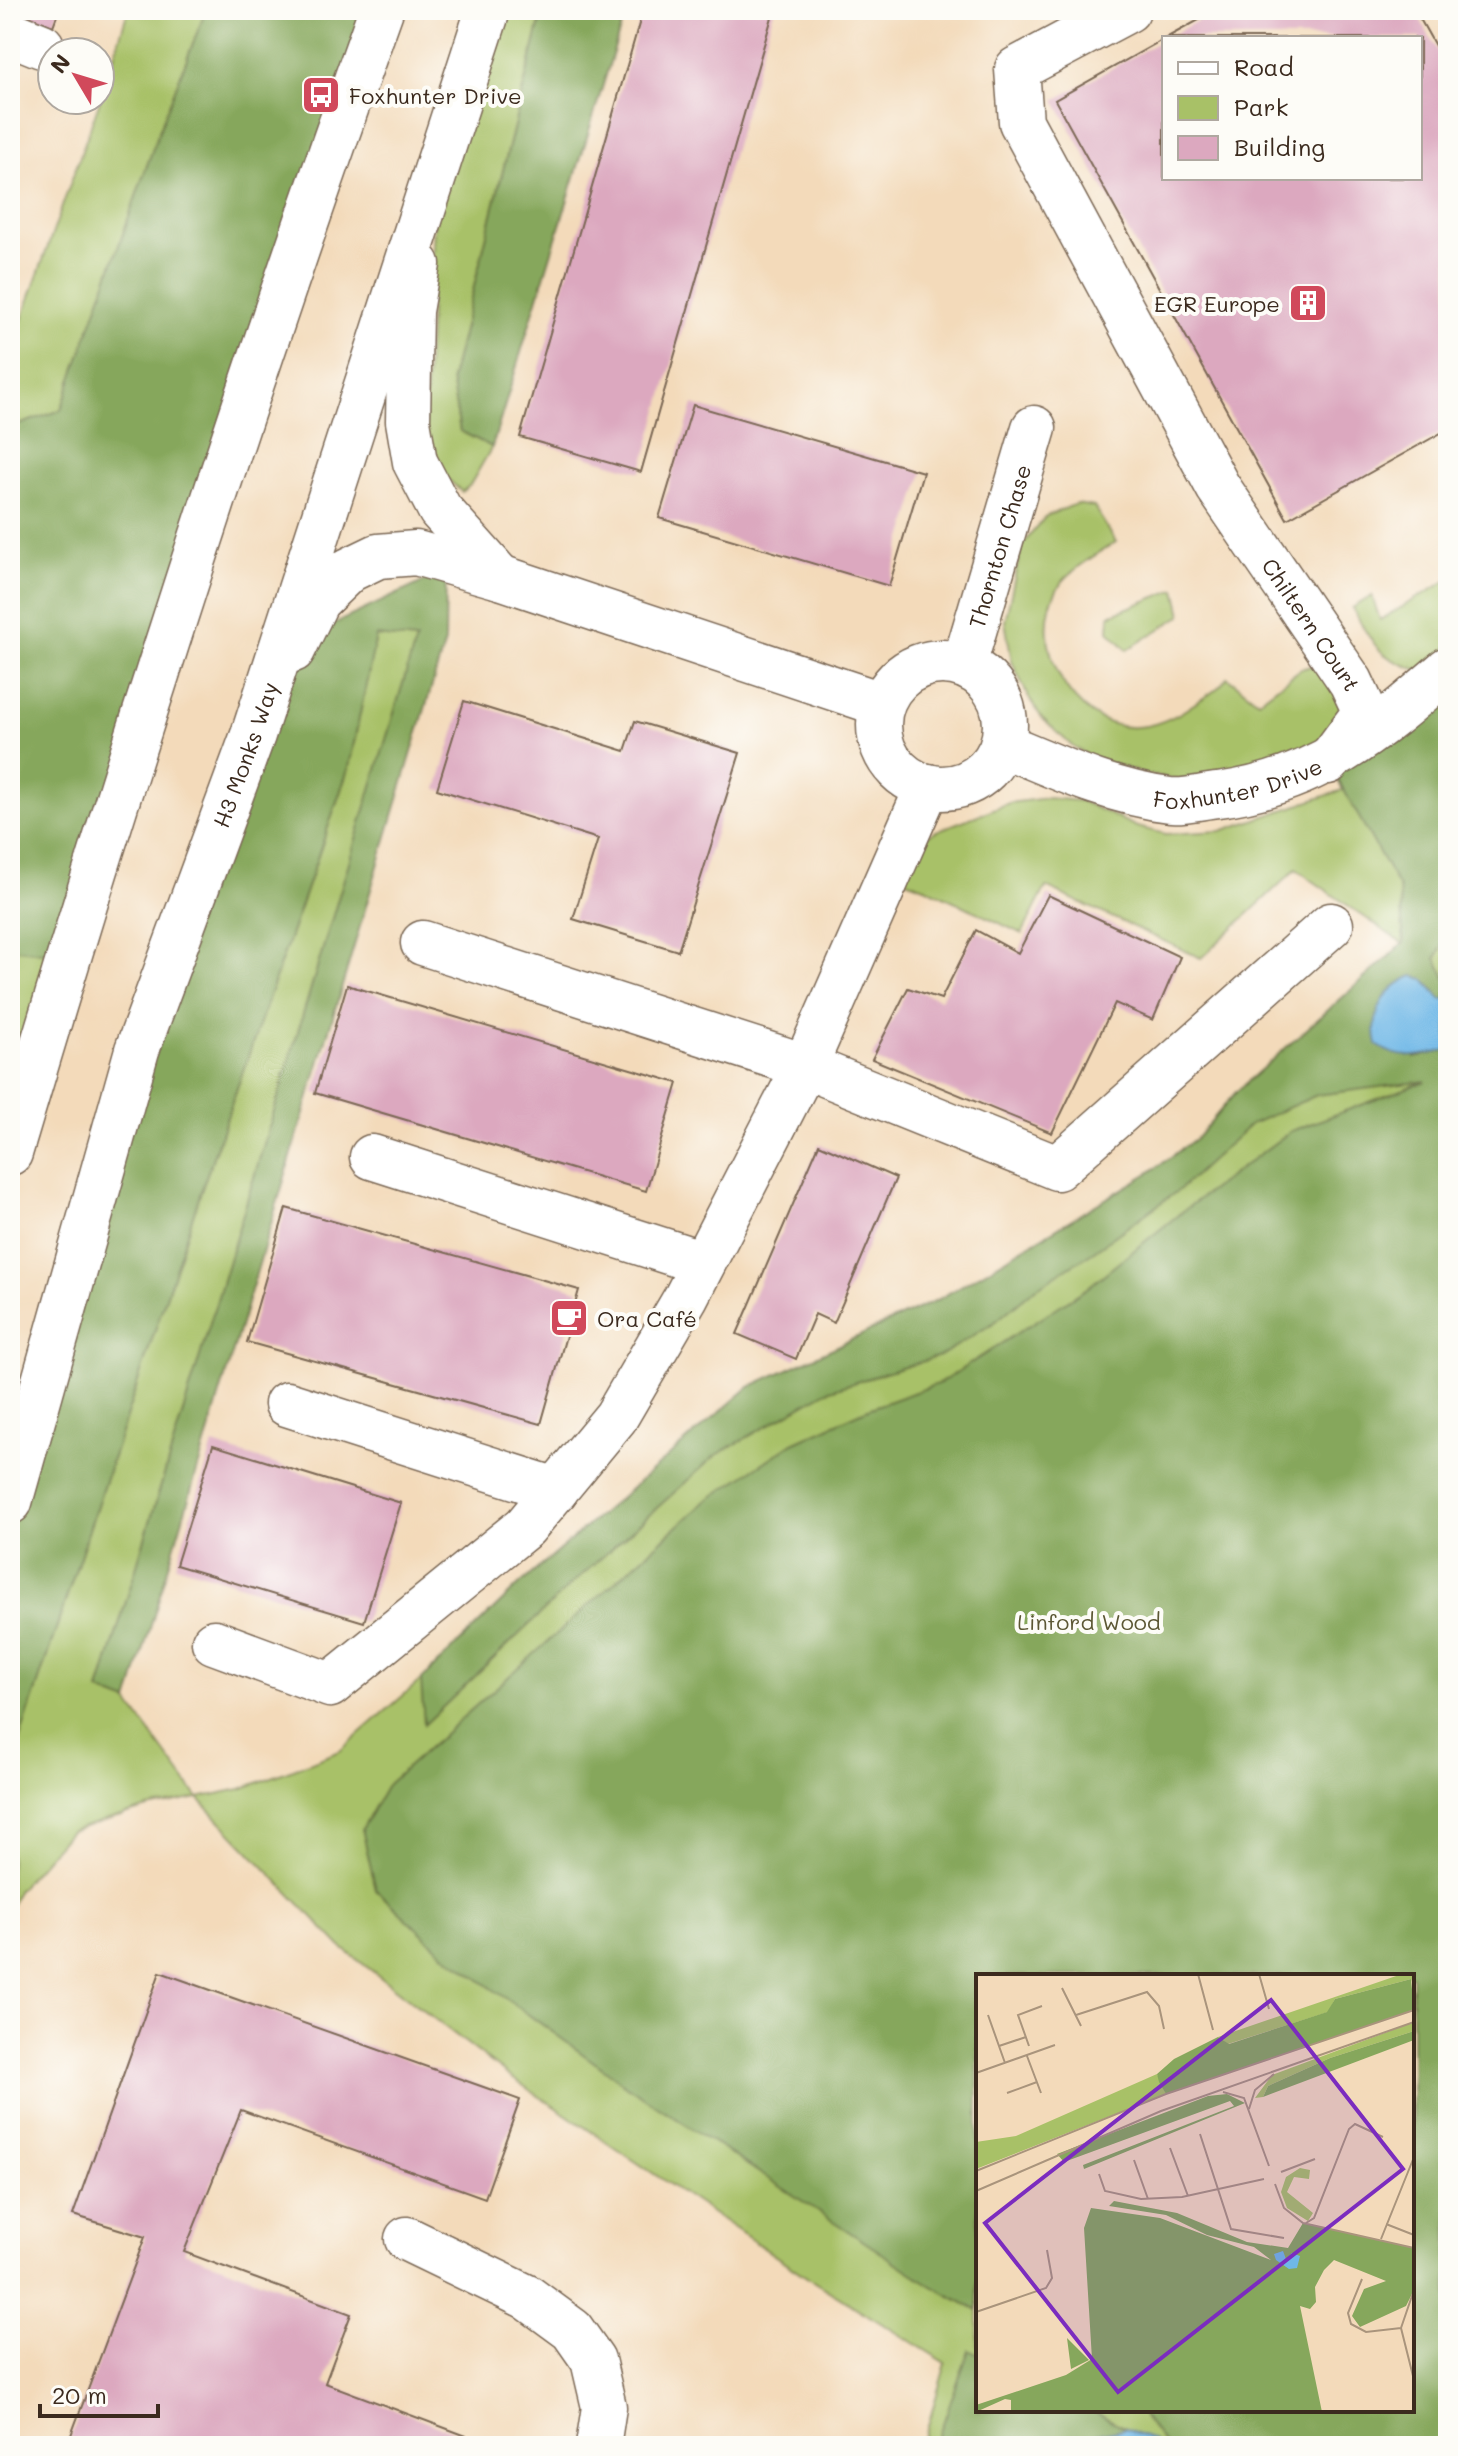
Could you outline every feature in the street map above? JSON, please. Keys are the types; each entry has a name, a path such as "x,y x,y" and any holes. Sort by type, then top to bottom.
{"main road":[{"path":"10,1153 69,955 247,399 381,10"},
{"name":"H3 Monks Way","path":"10,1502 137,1050 253,735 488,10"},
{"name":"Chiltern Court","path":"1128,10 1017,69 1021,122 1218,487 1351,682 1365,712 1328,762"},
{"path":"437,164 410,311 408,421 412,449 415,462 440,510 500,577"},
{"name":"Thornton Chase","path":"964,665 1034,428"},
{"path":"253,735 317,601 349,570 378,556 416,553 500,577 881,704"},
{"path":"937,662 964,665 987,681 1003,706 1006,731 1003,745 988,769 961,788 928,786 907,779 886,756 879,725 881,704 892,686 908,672 937,662"},
{"name":"Foxhunter Drive","path":"1003,745 1090,781 1172,800 1255,790 1328,762 1389,721 1448,669"},
{"path":"214,1642 330,1685 525,1527 556,1490 616,1417 703,1263 805,1066 928,786"},
{"path":"423,943 805,1066 1057,1168 1331,925"},
{"path":"372,1157 703,1263"},
{"path":"287,1404 556,1490"},
{"path":"407,2239 527,2297 572,2330 593,2360 604,2407 598,2446"}],"green space":[{"path":"128,10 206,10 163,120 61,411 10,428 10,353 94,116 116,116 116,50"},
{"path":"206,10 381,10 69,955 10,948 10,428 61,410 163,120"},
{"path":"488,10 543,10 451,379 460,431 492,447 470,485 462,492 444,476 424,430 437,164"},
{"path":"543,10 626,10 492,447 460,431 451,379"},
{"path":"1076,504 1094,507 1116,542 1069,575 1058,588 1050,607 1050,650 1068,690 1083,707 1100,719 1120,726 1140,727 1168,719 1186,709 1217,689 1227,677 1258,701 1301,669 1320,663 1347,703 1319,754 1181,780 1144,774 1093,758 1073,747 1042,718 1012,662 1005,621 1022,545 1046,516"},
{"path":"446,571 445,642 128,1702 99,1691 416,640 376,636 349,767 199,1197 10,1768 10,1502 253,735 325,628"},
{"name":"Linford Wood","path":"1448,580 1448,2446 922,2446 946,2363 811,2280 509,2076 341,1947 198,1798 241,1789 340,1751 421,1680 520,1584 749,1387 939,1299 1149,1173 1198,1137 1237,1091 1403,944 1296,869 1201,958 1046,887 1022,934 925,887 892,875 931,833 1009,803 1047,798 1081,801 1137,827 1166,834 1221,831 1343,790 1328,762 1420,670 1395,661 1378,648 1352,608 1372,596 1380,620"},
{"path":"1176,589 1182,615 1127,650 1109,631 1110,615"},
{"path":"376,636 417,640 99,1691 128,1702 198,1798 148,1808 70,1831 17,1891 10,1909 10,1768 199,1197 349,767"},
{"name":"Linford Wood","path":"1448,669 1448,935 1436,958 1448,982 1448,999 1441,999 1430,985 1415,1058 1448,1050 1448,2446 1166,2446 1140,2412 1414,2412 1414,1974 976,1974 976,2310 932,2286 630,2088 443,1953 376,1890 362,1829 388,1784 706,1501 793,1443 868,1409 940,1383 1087,1288 1183,1211 1291,1131 1426,1081 1317,1095 1251,1124 1180,1189 1033,1290 995,1322 940,1356 827,1391 715,1456 572,1584 424,1725 421,1680 520,1584 749,1387 939,1299 1149,1173 1198,1137 1237,1091 1404,943 1399,888 1328,762"},
{"path":"10,948 69,955 10,1153"},
{"path":"969,2350 976,2354 976,2412 1094,2412 1126,2428 1047,2446 995,2441 981,2446 935,2446"}],"water":[{"path":"1413,976 1424,979 1441,999 1448,999 1448,1050 1403,1056 1377,1045 1376,1023 1382,1003 1394,987"},
{"path":"1126,2428 1155,2442 1156,2446 1047,2446"}],"building":[{"path":"14,10 59,10 53,26"},
{"path":"643,10 774,10 641,472 520,437"},
{"name":"EGR Europe","path":"1217,10 1415,10 1448,69 1448,429 1287,519 1055,100 1162,40 1162,180 1422,180 1422,36 1170,36"},
{"path":"693,405 923,472 889,586 659,518"},
{"path":"464,701 625,751 635,721 740,753 678,951 573,919 598,839 437,789"},
{"path":"1048,895 1180,957 1153,1020 1115,1003 1052,1133 872,1059 908,988 941,999 976,930 1018,953"},
{"path":"347,985 678,1083 646,1191 315,1093"},
{"path":"819,1144 896,1178 834,1323 815,1314 796,1359 737,1334"},
{"path":"286,1208 579,1290 541,1424 247,1342"},
{"path":"213,1445 401,1503 364,1622 176,1565"},
{"path":"160,1972 520,2100 485,2198 241,2110 184,2252 351,2314 325,2383 493,2446 67,2446 145,2237 73,2215"}],"place":[{"name":"Foxhunter Drive","path":"321,95"},
{"name":"EGR Europe","path":"1308,303"},
{"name":"Ora Café","path":"569,1318"}]}
